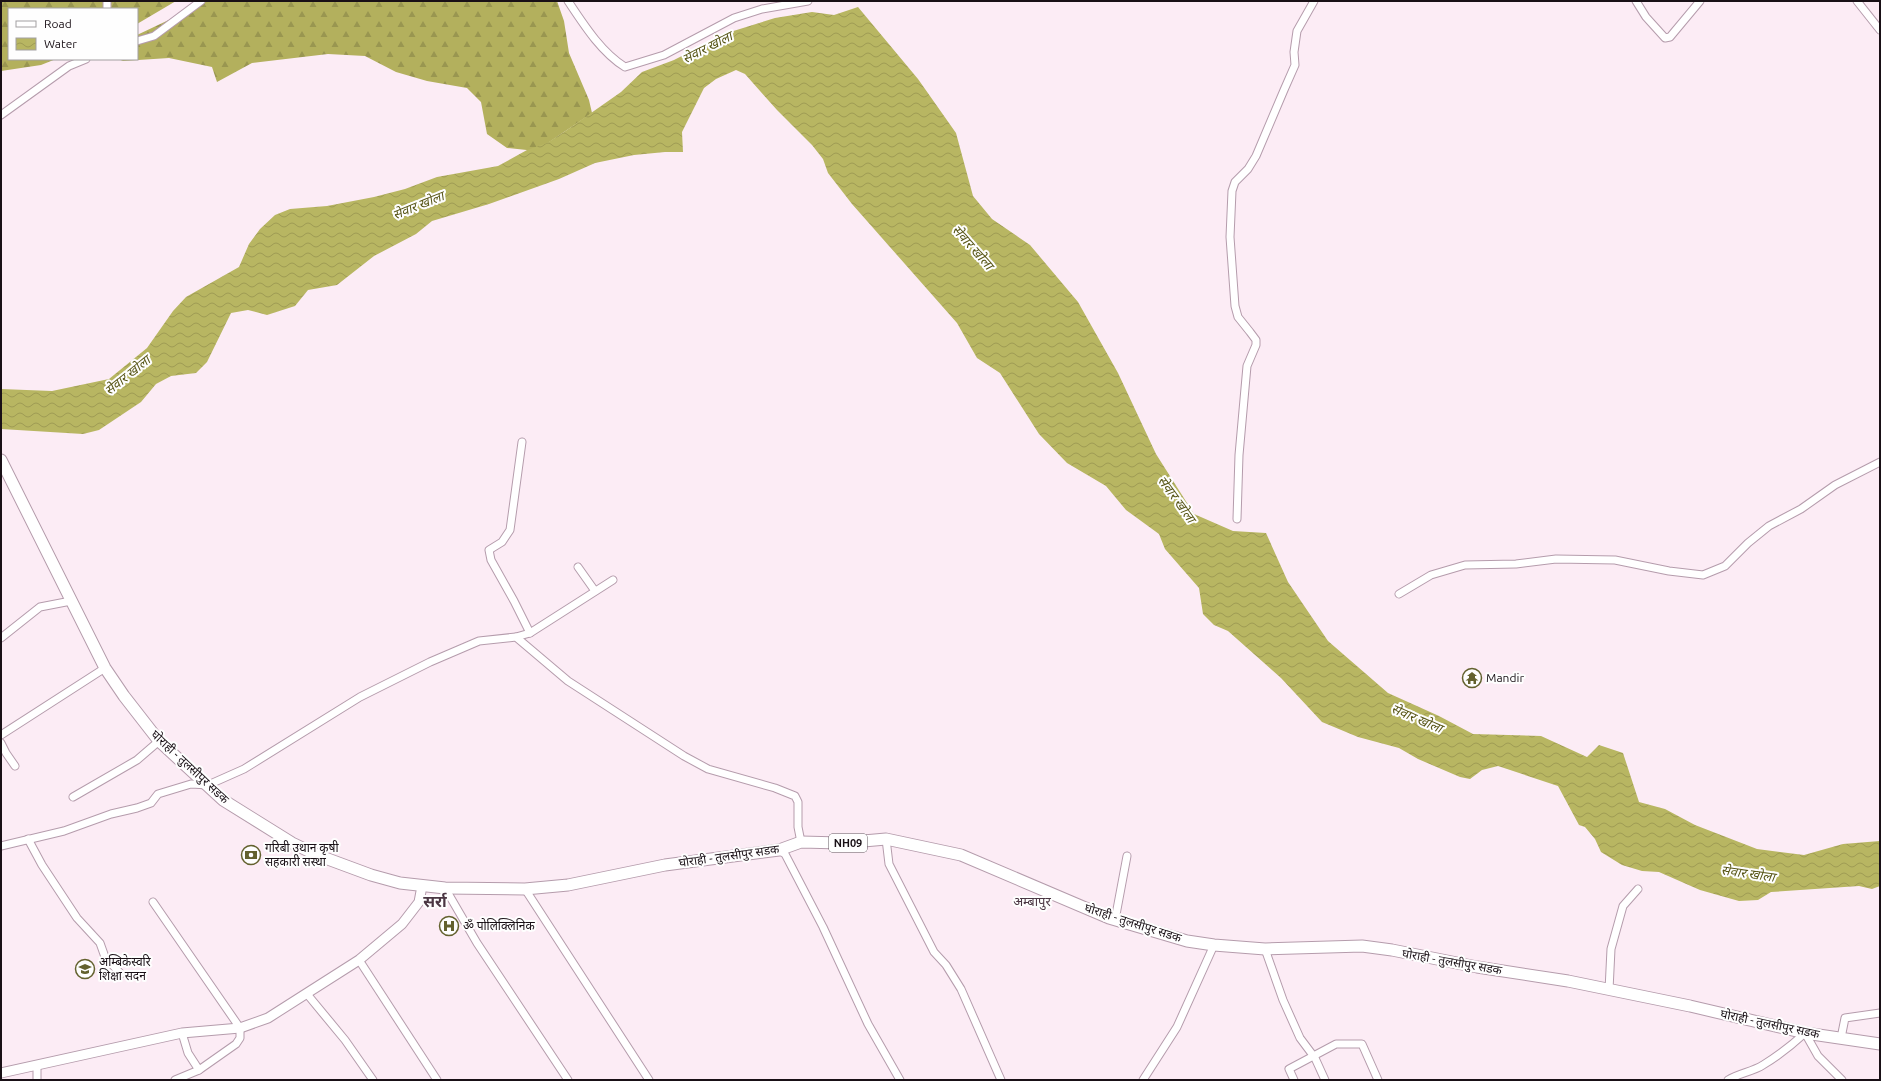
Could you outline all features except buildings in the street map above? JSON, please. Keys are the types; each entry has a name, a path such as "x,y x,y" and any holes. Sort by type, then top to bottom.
{"main road":[{"name":"घोराही - तुलसीपुर सडक","path":"1,460 105,668 124,696 159,741 223,800 292,843 317,855 371,875 400,883 422,886 525,890 568,885 665,864 779,850 801,842 841,843 886,839 961,855 1115,920 1187,941 1214,945 1265,949 1362,946 1477,967 1568,981 1690,1006 1805,1033 1880,1044"}],"street":[{"path":"138,41 154,36 200,1"},
{"path":"568,1 582,23 612,59 625,67 664,55 734,18 762,9 808,1"},
{"path":"1237,519 1239,455 1247,366 1256,345 1256,340 1238,317 1236,306 1230,237 1232,191 1235,182 1248,169 1256,156 1295,65 1294,52 1297,32 1314,1"},
{"path":"1636,1 1646,17 1664,38 1670,37 1700,1"},
{"path":"1857,1 1880,30"},
{"path":"1,115 69,66 84,60"},
{"path":"522,442 510,530 502,542 489,550 491,560 514,601 530,634"},
{"path":"1398,594 1431,575 1465,565 1516,564 1556,559 1615,560 1669,571 1703,575 1725,566 1748,543 1769,526 1801,509 1835,485 1880,462"},
{"path":"578,567 595,591"},
{"path":"2,843 64,831 111,814 151,803 158,794 191,784 208,785 244,769 360,697 430,662 479,641 530,634 613,580"},
{"path":"1,638 40,607 71,601"},
{"path":"516,637 568,681 684,756 708,769 775,788 795,796 798,802 798,827 801,842"},
{"path":"1,735 105,668"},
{"path":"73,797 137,760 159,741"},
{"path":"1,743 15,766"},
{"path":"28,839 42,865 77,918 100,942 105,957 121,974"},
{"path":"886,839 889,864 934,952 946,965 961,989 1000,1080"},
{"path":"779,850 785,854 823,927 868,1024 900,1080"},
{"path":"1115,920 1127,856"},
{"path":"1,1073 182,1033 240,1028 268,1018 359,960 402,924 419,902 422,886"},
{"path":"445,888 477,943 568,1080"},
{"path":"1610,990 1611,949 1623,906 1638,889"},
{"path":"525,890 649,1080"},
{"path":"153,902 240,1028 240,1038 236,1044 199,1070 175,1080"},
{"path":"1143,1080 1177,1028 1214,945"},
{"path":"1265,949 1283,1000 1297,1032 1313,1055 1325,1080"},
{"path":"359,960 437,1080"},
{"path":"307,994 345,1040 373,1080"},
{"path":"1841,1038 1844,1018 1880,1013"},
{"path":"182,1033 188,1053 199,1070"},
{"path":"1728,1080 1737,1074 1762,1066 1793,1044 1805,1033 1818,1056 1842,1080"},
{"path":"1294,1080 1289,1069 1336,1044 1362,1044 1378,1080"},
{"path":"37,1065 37,1080"}],"green space":[{"path":"1,1 176,1 138,23 138,8 8,8 8,60 54,60 41,65 1,71"},
{"path":"202,1 557,1 564,21 569,53 589,100 592,113 536,151 507,148 487,134 481,102 467,88 427,81 396,72 365,56 328,54 252,63 217,82 212,67 169,58 123,61 120,60 138,60 138,35 175,17"}],"water":[{"name":"सेवार खोला","path":"858,7 918,79 956,133 973,196 992,219 1030,245 1078,302 1118,373 1156,454 1194,514 1233,531 1266,533 1288,582 1328,641 1388,693 1439,716 1473,734 1541,736 1587,757 1599,745 1623,753 1639,802 1665,809 1695,825 1757,849 1804,855 1843,844 1880,841 1880,886 1872,889 1859,886 1771,892 1758,900 1739,901 1700,890 1659,872 1642,871 1622,865 1601,852 1595,839 1585,827 1579,825 1558,786 1498,766 1482,770 1470,779 1460,777 1418,759 1399,748 1358,737 1322,722 1281,678 1228,631 1214,625 1203,614 1199,588 1165,549 1159,534 1126,510 1106,486 1067,463 1039,434 1000,373 977,358 957,323 852,204 828,173 823,159 812,145 777,110 745,74 736,70 716,79 704,88 682,132 683,152 634,155 595,163 559,179 489,204 432,221 416,234 374,256 337,285 308,290 295,306 267,315 248,310 231,313 207,362 196,373 171,376 156,384 141,402 99,430 83,434 1,429 1,389 52,391 109,379 147,348 173,311 186,297 239,267 249,244 260,229 275,215 290,209 327,206 374,197 405,189 437,177 498,166 527,150 547,143 564,132 621,92 642,72 674,60 727,33 775,18 812,12 834,15"}],"place":[{"name":"Mandir","path":"1472,678"},
{"name":"गरिबी उथान कृषी सहकारी सस्था","path":"251,855"},
{"name":"ॐ पोलिक्लिनिक","path":"449,926"},
{"name":"अम्बिकेस्वरि शिक्षा सदन","path":"85,969"}],"district":[{"name":"सर्रा","path":"435,901"},
{"name":"अम्बापुर","path":"1032,901"}]}
